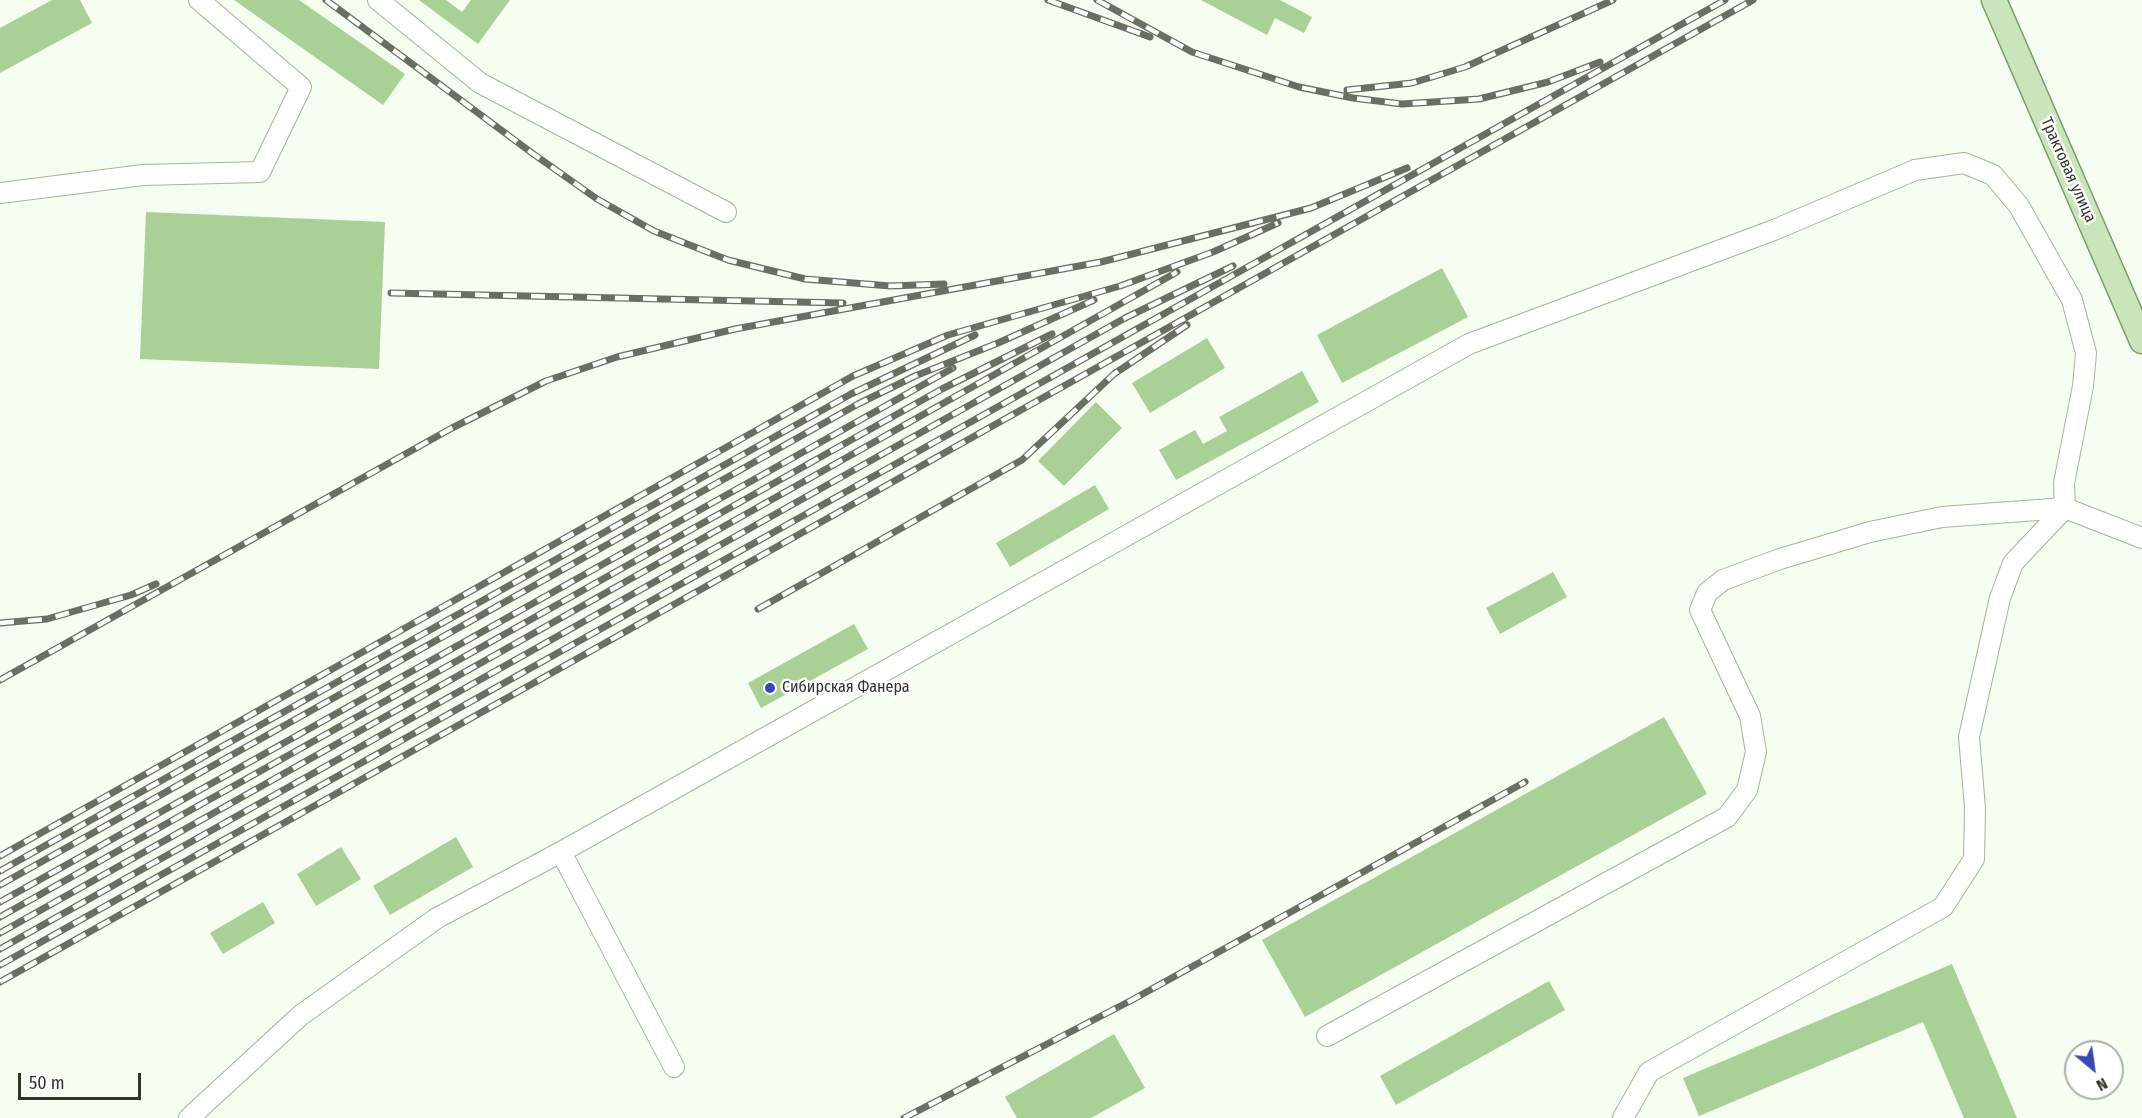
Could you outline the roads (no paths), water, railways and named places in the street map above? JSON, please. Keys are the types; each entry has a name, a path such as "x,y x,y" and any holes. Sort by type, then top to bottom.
{"main road":[{"name":"Трактовая улица","path":"1994,0 2142,341"}],"lane":[{"path":"0,193 142,175 260,172 301,87 199,0"},
{"path":"378,0 480,83 726,212"},
{"path":"189,1118 311,1008 437,918 561,852 1469,344 1774,230 1914,170 1964,163 1993,175 2019,206 2072,300 2086,353 2083,386 2064,483 2065,508 2013,563 2000,598 1969,737 1975,808 1974,859 1943,907 1649,1072 1623,1118"},
{"path":"1327,1036 1726,817 1747,790 1756,752 1750,716 1700,610 1707,593 1723,580 1780,559 1870,532 1942,517 2065,508 2142,538"},
{"path":"561,852 674,1067"}],"railway":[{"path":"326,0 597,199 654,231 728,260 805,279 890,286 944,284"},
{"path":"1048,0 1150,37"},
{"path":"1097,0 1192,52 1299,87 1353,98 1402,104 1479,99 1548,82 1600,62"},
{"path":"1347,90 1412,83 1465,67 1613,0"},
{"path":"0,965 1725,0"},
{"path":"0,982 1753,0"},
{"path":"0,680 452,428 546,381 617,357 735,329 1101,262 1311,208 1407,168"},
{"path":"0,856 853,376 948,335 1120,286 1213,252 1278,223"},
{"path":"0,949 1125,318 1233,266"},
{"path":"0,933 1177,272"},
{"path":"391,293 843,303"},
{"path":"0,885 858,404 915,376 998,343 1094,300"},
{"path":"758,609 1022,460 1114,374 1187,325"},
{"path":"0,917 942,389 1052,334"},
{"path":"0,871 851,394 975,335"},
{"path":"0,902 953,368"},
{"path":"0,623 47,619 131,595 156,584"},
{"path":"904,1118 1132,1000 1525,782"}],"place":[{"name":"Сибирская Фанера","path":"770,688"}]}
